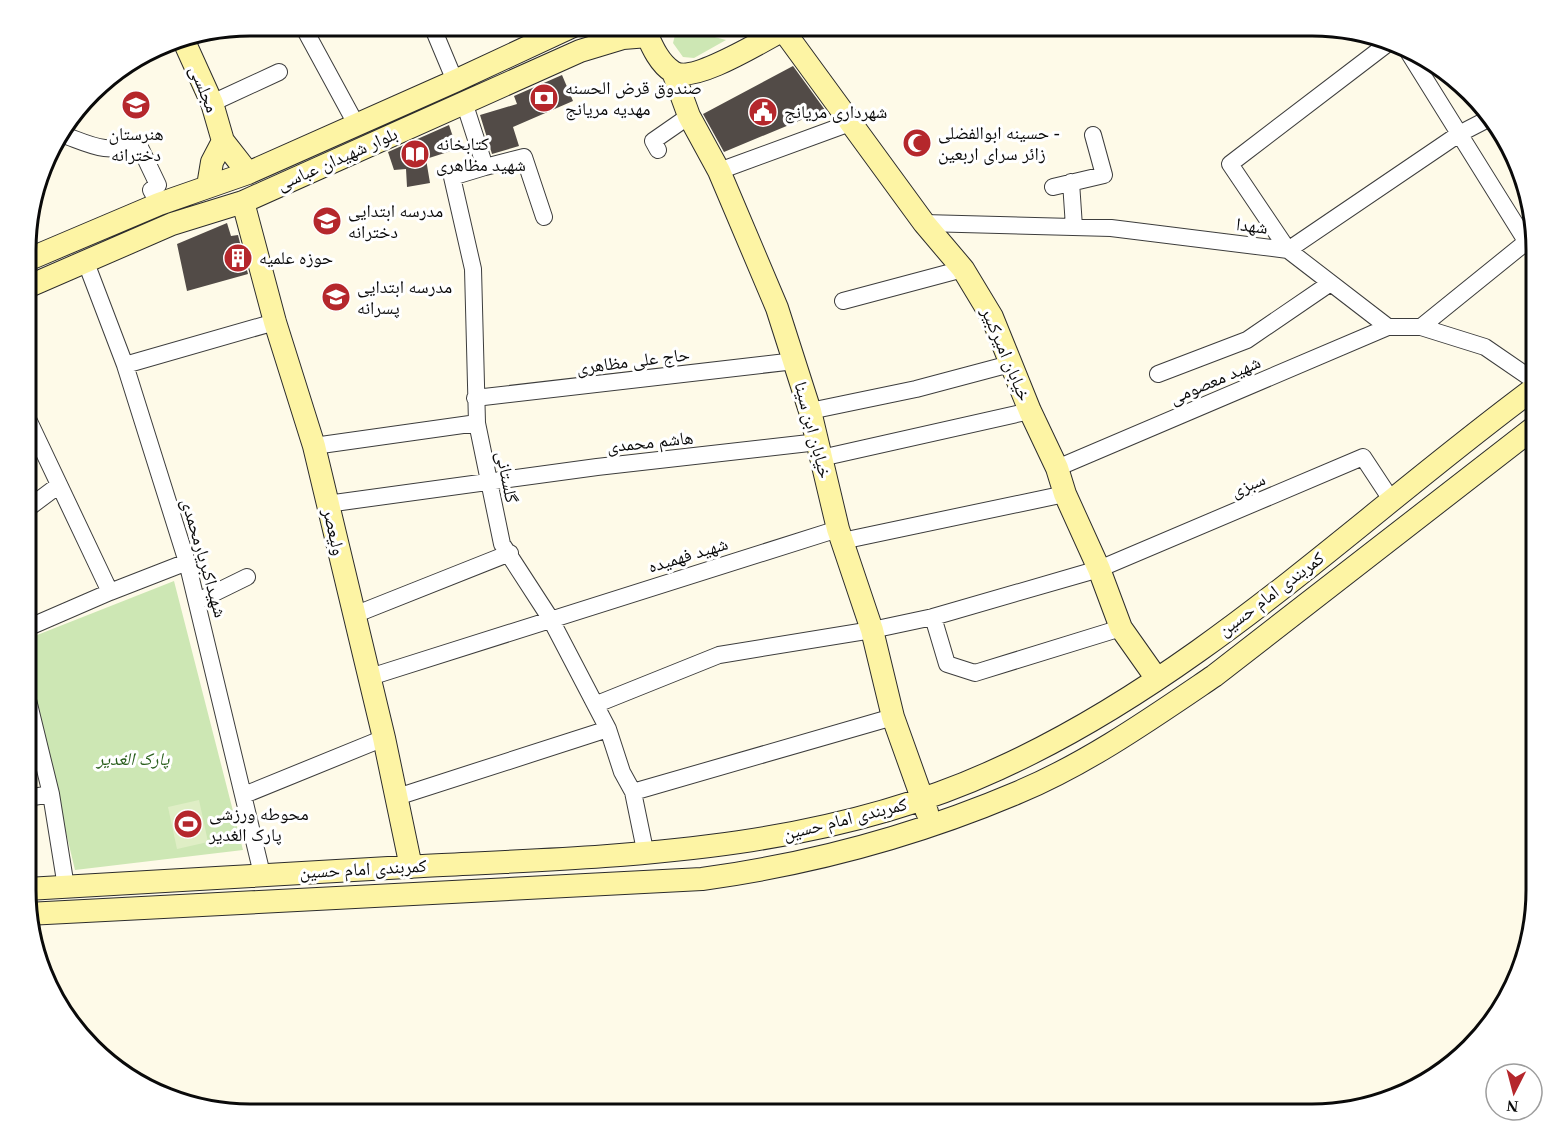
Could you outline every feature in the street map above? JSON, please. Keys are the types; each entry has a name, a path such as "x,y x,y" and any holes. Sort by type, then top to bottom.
{"main road":[{"name":"بلوار شهیدان عباسی","path":"36,283 172,224 243,202 460,92 556,36"},
{"name":"بلوار شهیدان عباسی","path":"36,256 159,204 248,172 356,124 629,36"},
{"name":"خیابان ابن سینا","path":"648,36 660,61 673,72 689,116 719,171 777,308 810,411 840,535 872,630 893,717 931,825"},
{"path":"673,72 697,73 769,36"},
{"name":"خیابان امیرکبیر","path":"790,36 850,123 924,223 963,269 992,317 1030,411 1057,468 1065,494 1099,569 1121,628 1156,679"},
{"name":"مجلسی","path":"186,45 212,103 223,141"},
{"path":"208,186 212,162 223,141 248,172"},
{"name":"ولیعصر","path":"243,202 275,322 314,446 370,677 411,867"},
{"name":"کمربندی امام حسین","path":"36,889 262,874 646,855 731,845 780,836 923,799 1000,769 1124,701 1288,582 1526,395"},
{"name":"کمربندی امام حسین","path":"37,913 702,879 810,860 931,825 1029,788 1088,757 1176,702 1214,676 1526,434"}],"street":[{"path":"308,36 356,124"},
{"path":"436,36 460,92 485,167 524,157 544,217"},
{"path":"1382,48 1230,164 1288,250 1459,134 1483,122"},
{"path":"1415,63 1459,134 1525,228"},
{"path":"212,103 279,72"},
{"path":"658,150 653,141 689,116"},
{"path":"719,171 850,123"},
{"path":"1053,187 1104,175 1094,135"},
{"path":"69,137 96,147 112,150 138,143 158,185 151,190 159,204"},
{"name":"گلستانی","path":"485,167 452,177 473,269 477,423 502,544 510,553 550,618 597,705 608,729 622,772 633,792 646,855"},
{"path":"1071,182 1074,227"},
{"name":"شهدا","path":"924,223 1111,228 1288,250 1329,284 1388,327"},
{"path":"1421,327 1526,241"},
{"name":"شهیداکبریارمحمدی","path":"85,260 125,365 187,562 262,874"},
{"path":"843,301 963,269"},
{"path":"1158,374 1247,339 1329,284"},
{"path":"125,365 275,322"},
{"path":"1388,327 1421,327 1485,347 1526,375"},
{"name":"شهید معصومی","path":"1057,468 1388,327"},
{"name":"حاج علی مظاهری","path":"475,398 795,361"},
{"path":"810,411 916,389 1010,364"},
{"name":"هاشم محمدی","path":"327,504 488,482 819,450 1030,411"},
{"path":"314,446 477,423"},
{"path":"36,436 110,592"},
{"name":"سبزی","path":"1099,569 1363,457 1392,501"},
{"path":"36,502 59,485"},
{"name":"شهید فهمیده","path":"370,677 550,618 840,535 1065,494"},
{"path":"354,615 510,553"},
{"path":"36,624 187,562"},
{"path":"597,705 719,655 872,630 933,617 1099,569"},
{"path":"198,601 247,577"},
{"path":"933,617 947,664 975,673 1121,628"},
{"path":"633,792 893,717"},
{"path":"397,797 608,729"},
{"path":"36,733 51,794 66,887"},
{"path":"244,795 384,738"},
{"path":"36,796 51,794"}],"green space":[{"path":"675,36 711,36 726,40 694,58 683,57 673,43"},
{"name":"پارک الغدیر","path":"174,581 243,850 75,870 36,707 36,635"},
{"name":"محوطه ورزشی پارک الغدیر","path":"199,800 208,842 177,849 168,807"}],"building":[{"name":"شهرداری مریانج","path":"793,66 825,110 724,152 703,114"},
{"path":"562,75 573,101 513,127 519,146 492,154 480,115 517,104 514,96"},
{"name":"کتابخانه شهید مظاهری","path":"449,125 457,149 426,159 430,183 407,187 406,169 394,170 388,152"},
{"name":"حوزه علمیه","path":"227,223 231,236 238,235 248,274 187,291 177,244"}],"place":[{"name":"صندوق قرض الحسنه مهدیه مریانج","path":"544,98"},
{"name":"هنرستان دخترانه","path":"136,105"},
{"name":"شهرداری مریانج","path":"763,112"},
{"name":"حسینه ابوالفضلی - زائر سرای اربعین","path":"917,143"},
{"name":"کتابخانه شهید مظاهری","path":"415,154"},
{"name":"مدرسه ابتدایی دخترانه","path":"327,221"},
{"name":"حوزه علمیه","path":"238,258"},
{"name":"مدرسه ابتدایی پسرانه","path":"336,297"},
{"name":"محوطه ورزشی پارک الغدیر","path":"188,824"}]}
